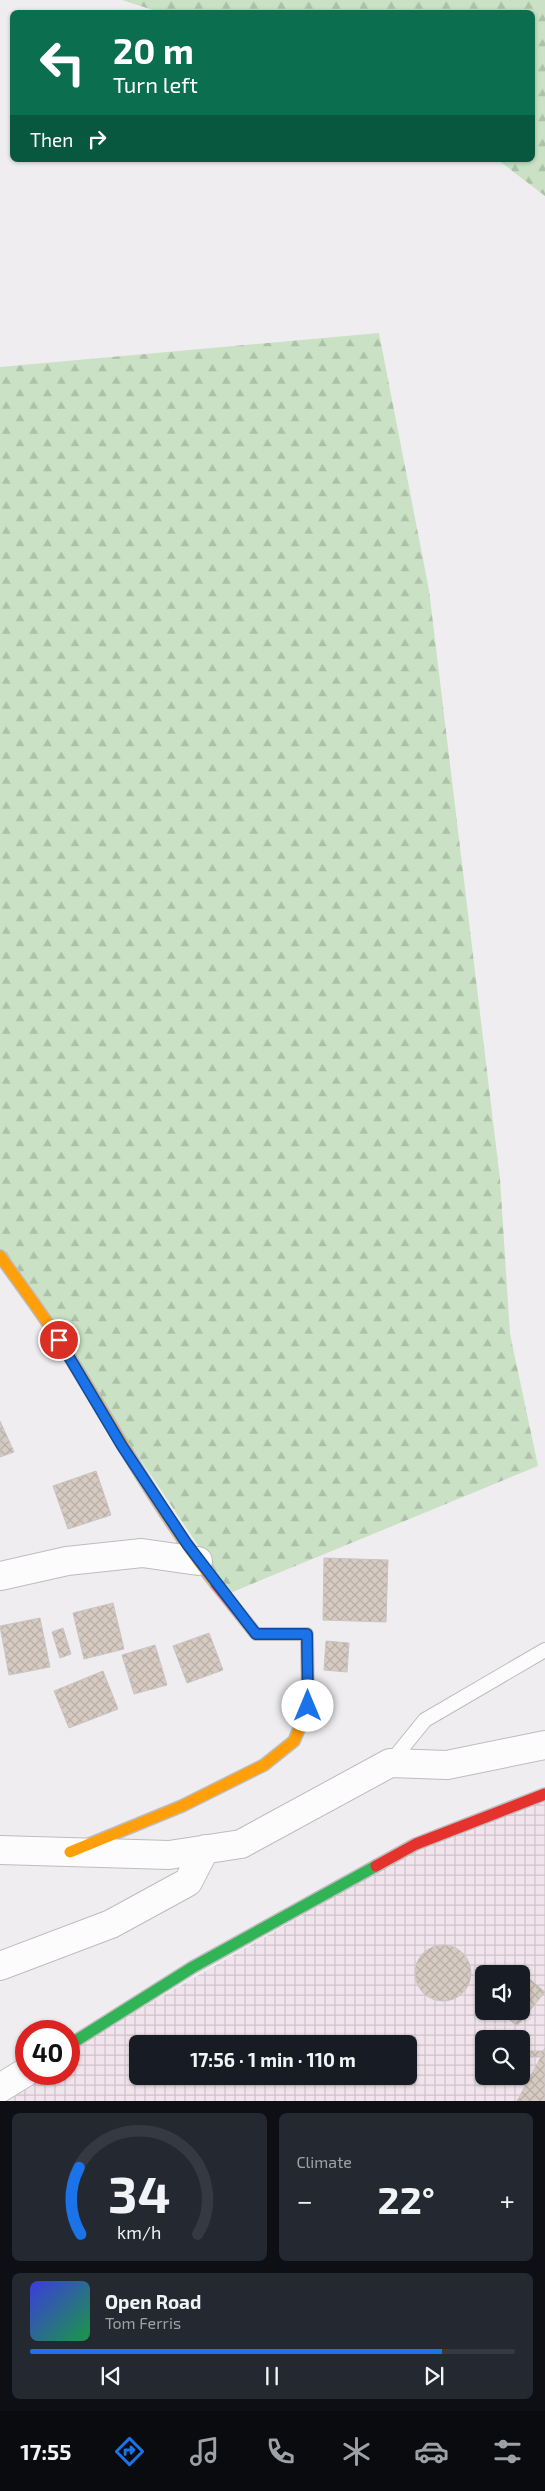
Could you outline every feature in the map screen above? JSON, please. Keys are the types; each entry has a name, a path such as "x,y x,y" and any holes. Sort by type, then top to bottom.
{"street":[{"path":"0,1256 59,1340 122,1446 198,1561 256,1634 307,1634 308,1706 294,1741 264,1766 182,1806 70,1852"},
{"path":"0,1576 67,1561 142,1553 198,1561"},
{"path":"0,1850 169,1855 241,1844 390,1763 447,1766 545,1745"},
{"path":"80,2038 192,1967 416,1844 545,1794"},
{"path":"0,1966 111,1924 188,1882 205,1849"},
{"path":"0,2088 15,2079"}],"lane":[{"path":"390,1763 425,1720 545,1650"}],"shaded area":[{"path":"545,1800 545,2101 0,2101 18,2085 80,2085 80,2044 417,1849"}],"green space":[{"path":"122,0 545,0 545,196 501,162 535,162 535,10 153,10"},
{"path":"379,333 429,590 500,1179 510,1334 538,1466 230,1593 0,1250 0,367"}],"building":[{"path":"0,1421 14,1452 0,1457"},
{"path":"96,1471 111,1515 68,1529 53,1486"},
{"path":"324,1558 388,1560 386,1622 323,1620"},
{"path":"113,1603 124,1649 84,1659 73,1613"},
{"path":"40,1618 50,1667 9,1675 0,1626"},
{"path":"63,1628 71,1654 60,1658 52,1632"},
{"path":"209,1633 223,1670 187,1683 173,1646"},
{"path":"326,1641 349,1643 347,1672 324,1670"},
{"path":"155,1645 167,1685 134,1694 122,1655"},
{"path":"103,1671 118,1709 69,1728 54,1691"},
{"path":"443,1945 463,1953 471,1973 463,1993 443,2001 423,1993 415,1973 423,1953"},
{"path":"530,1979 545,1992 530,2010"},
{"path":"510,2020 522,2020 517,2026"},
{"path":"545,2048 545,2101 517,2101 526,2085 530,2085 530,2077 541,2057 530,2057 530,2051 543,2051"}],"traffic: fast":[{"path":"80,2038 193,1967 376,1866"}],"traffic: slow":[{"path":"0,1256 59,1340 173,1525 216,1584"},
{"path":"70,1852 182,1806 264,1765 294,1741 305,1715"}],"traffic: jam":[{"path":"216,1584 256,1634 307,1634 308,1706 305,1715"},
{"path":"376,1866 416,1844 545,1794"}],"route":[{"path":"59,1340 122,1446 198,1561 256,1634 307,1634 308,1706"}]}
